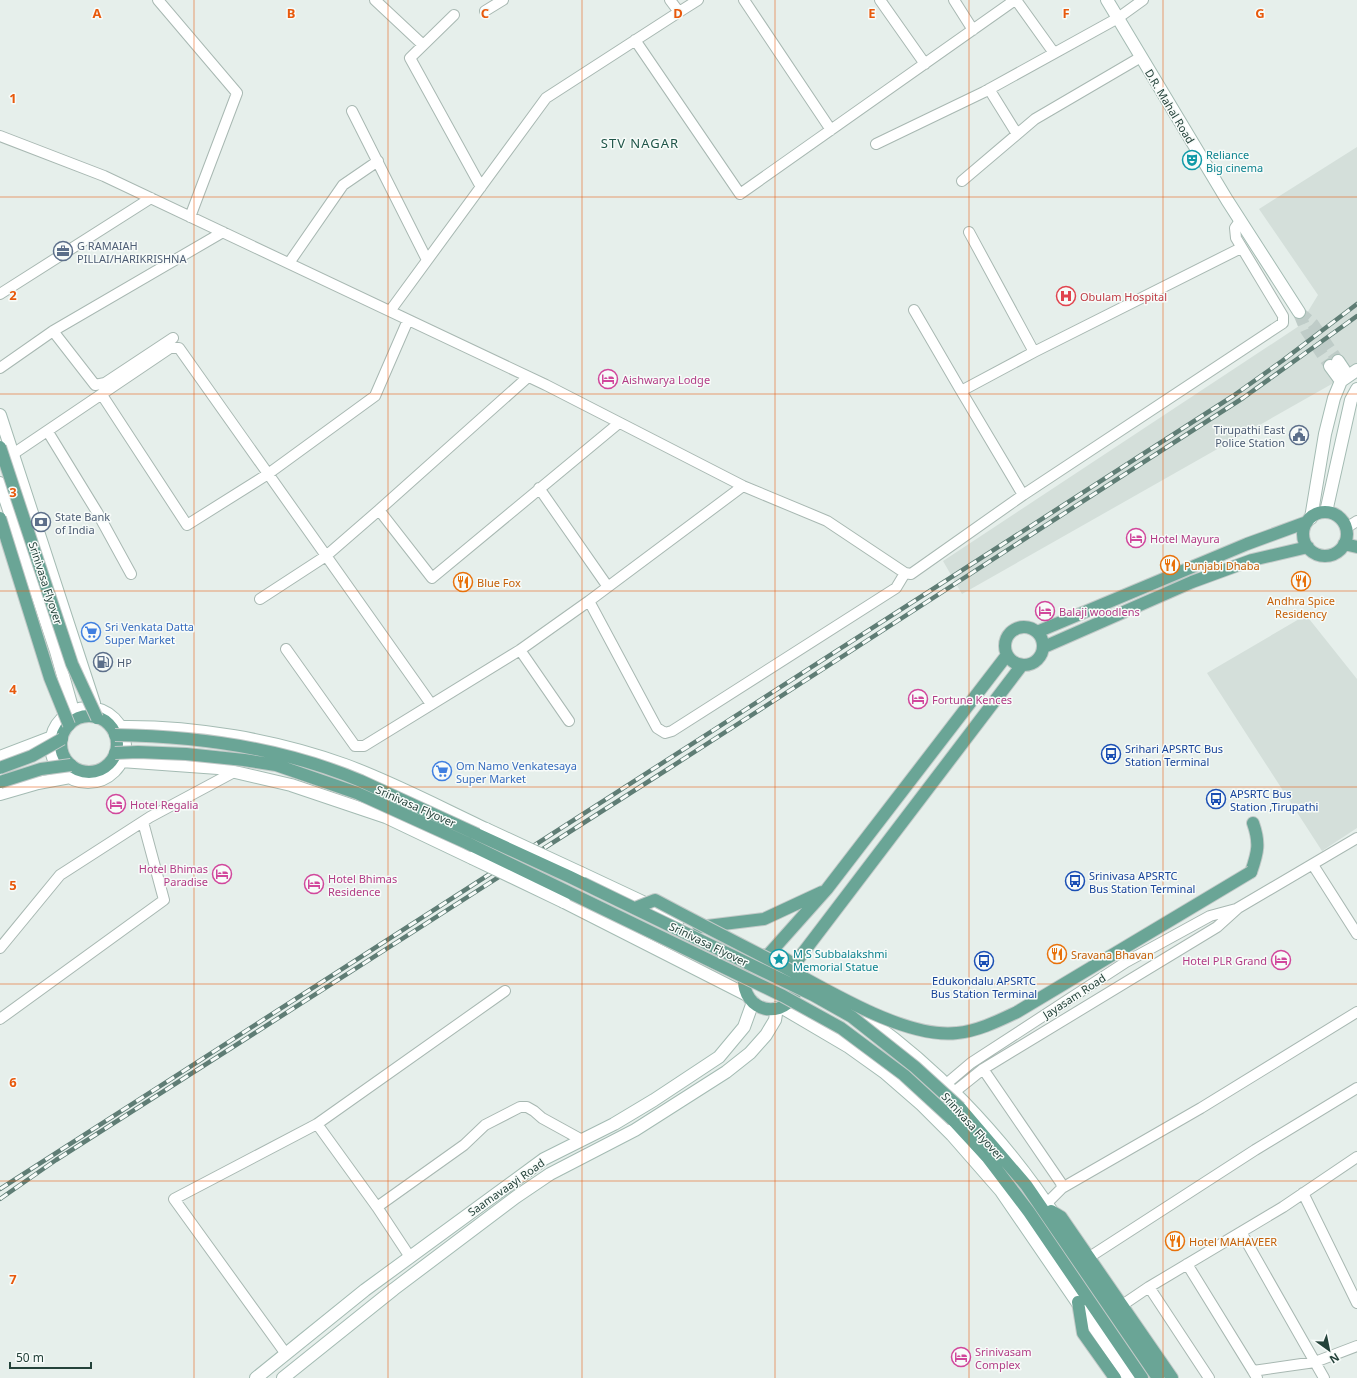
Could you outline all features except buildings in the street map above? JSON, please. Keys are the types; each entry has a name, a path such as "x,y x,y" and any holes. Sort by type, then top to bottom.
{"main road":[{"name":"Srinivasa Flyover","path":"0,447 72,664 96,713 110,726 118,731 236,745 286,755 336,770 475,832 635,908 812,995 852,1017 915,1067 960,1108 1026,1186 1158,1378"},
{"path":"1308,547 1252,560 1192,582 1044,647 1037,660 1030,664 1022,665 1013,662 1007,655 1004,646 1010,632 1023,627 1037,632 1326,512 1336,515 1344,523 1346,528 1347,533 1344,544 1337,552 1327,555 1316,554 1308,547 1303,532 1309,520"},
{"path":"0,518 50,678 68,725"},
{"path":"1344,544 1357,547"},
{"path":"1037,632 1044,647"},
{"path":"765,955 781,956 791,962 795,969 799,984 792,1000 779,1008 769,1009 760,1007 750,998 744,986 746,973 752,961 765,955 828,889 1007,655"},
{"path":"795,969 1022,665"},
{"path":"0,768 32,756 57,738 68,725 76,719 96,713"},
{"path":"0,782 42,769 96,771 118,757 116,744 118,731"},
{"path":"57,738 70,771"},
{"name":"Srinivasa Flyover","path":"118,757 138,752 172,753 244,760 276,765 357,793 467,842 783,996 841,1028 904,1075 953,1120 988,1158 1029,1212 1142,1378"},
{"path":"635,908 655,900 842,998 901,1025 927,1031 956,1033 982,1028 1017,1012 1251,872 1258,850 1258,838 1253,823"},
{"path":"698,927 764,919 828,889"},
{"path":"1053,1210 1172,1378"},
{"path":"1078,1302 1083,1333 1115,1378"}],"street":[{"path":"158,0 237,93 190,217"},
{"path":"375,0 423,45"},
{"path":"485,12 502,0"},
{"path":"670,0 679,12"},
{"path":"390,311 546,98 698,0"},
{"path":"744,0 831,130"},
{"path":"880,0 926,64"},
{"path":"954,0 974,30"},
{"path":"635,40 740,194 1015,0 1054,53"},
{"name":"D.R. Mahal Road","path":"1107,0 1240,221 1299,312"},
{"path":"876,144 989,89 1118,18 1143,0"},
{"path":"454,15 410,58 481,187"},
{"path":"962,180 1035,118 1141,58"},
{"path":"989,89 1017,134"},
{"path":"352,111 427,260"},
{"path":"0,136 104,176 528,377 743,486 827,521 905,573 910,574 915,572 1023,495 1283,323 1283,316 1236,238 1235,228 1240,221"},
{"path":"289,263 343,185 378,161"},
{"path":"0,294 151,198"},
{"path":"0,368 53,331 223,232"},
{"path":"969,232 1034,352"},
{"path":"960,388 966,389 1034,352 1241,248"},
{"path":"914,310 1023,495"},
{"path":"102,395 187,525 268,474 375,396 408,320"},
{"path":"53,331 95,385 105,383 173,338"},
{"path":"13,454 48,432 170,348 179,348 431,704"},
{"path":"1309,520 1334,398 1349,376 1334,364"},
{"path":"260,599 326,556 528,377"},
{"path":"1326,512 1351,400 1357,389"},
{"path":"0,415 96,713"},
{"path":"379,510 432,578 619,423"},
{"path":"48,432 97,512 131,574"},
{"path":"0,483 56,651 73,711"},
{"path":"286,649 355,746 364,746 431,704 472,681 520,650 589,602 743,486"},
{"path":"539,488 608,587"},
{"path":"1346,528 1357,521"},
{"path":"589,602 658,728 665,733 672,731 896,588 905,573"},
{"path":"520,650 569,721"},
{"path":"0,757 57,738 59,722 73,711 81,708 96,713"},
{"path":"118,731 210,733 281,746 345,765 698,927 765,955"},
{"path":"118,757 218,768 291,785 386,817 564,902 750,998"},
{"path":"0,794 38,783 70,771"},
{"path":"0,948 60,875 143,822 234,772"},
{"path":"0,1019 164,900 143,822"},
{"name":"Jayasam Road","path":"924,1107 949,1089 1217,927 1238,908 1357,838"},
{"path":"1313,865 1357,934"},
{"name":"Jayasam Road","path":"933,1116 949,1089 971,1063 1126,962 1210,916 1238,908"},
{"path":"795,969 855,1010 908,1051 949,1089 995,1136 1053,1210 1164,1378"},
{"path":"286,1354 174,1198 317,1124 505,991"},
{"name":"Saamavaayi Road","path":"256,1378 365,1290 544,1159 582,1140 654,1100 719,1057 744,1027 750,998"},
{"path":"779,1008 849,1047 884,1072 933,1116 1001,1191 1129,1378"},
{"name":"Saamavaayi Road","path":"283,1378 394,1289 516,1197 550,1174 635,1130 726,1072 750,1053 766,1035 775,1020 779,1008"},
{"path":"1062,1188 1201,1108 1357,1012"},
{"path":"983,1069 1062,1183 1062,1188 1053,1210"},
{"path":"1088,1258 1255,1150 1357,1088"},
{"path":"377,1207 464,1145 482,1127 520,1107 527,1107 542,1118 582,1140"},
{"path":"317,1124 377,1207 410,1257"},
{"path":"1121,1306 1149,1287 1241,1232 1357,1158"},
{"path":"1303,1193 1357,1303"},
{"path":"1241,1232 1324,1378"},
{"path":"1187,1264 1255,1374 1315,1362 1357,1346"},
{"path":"1149,1287 1210,1378"}],"shaded area":[{"path":"1357,147 1357,368 1330,385 962,594 943,561 1299,326 1318,295 1259,209"},
{"path":"1306,615 1357,679 1357,828 1322,851 1207,673"}],"tunnel":[{"path":"1299,312 1313,324 1338,361"},
{"path":"1299,313 1306,330 1330,366"}],"railway":[{"path":"0,1189 1233,396 1357,304"},
{"path":"0,1199 56,1160 668,769 1243,398 1357,316"}],"place":[{"name":"Reliance Big cinema","path":"1192,160"},
{"name":"G RAMAIAH PILLAI/HARIKRISHNA","path":"63,251"},
{"name":"Obulam Hospital","path":"1066,296"},
{"name":"Aishwarya Lodge","path":"608,379"},
{"name":"Tirupathi East Police Station","path":"1299,435"},
{"name":"State Bank of India","path":"41,522"},
{"name":"Hotel Mayura","path":"1136,538"},
{"name":"Punjabi Dhaba","path":"1170,565"},
{"name":"Andhra Spice Residency","path":"1301,581"},
{"name":"Blue Fox","path":"463,582"},
{"name":"Balaji woodlens","path":"1045,611"},
{"name":"Sri Venkata Datta Super Market","path":"91,632"},
{"name":"HP","path":"103,662"},
{"name":"Fortune Kences","path":"918,699"},
{"name":"Srihari APSRTC Bus Station Terminal","path":"1111,754"},
{"name":"Om Namo Venkatesaya Super Market","path":"442,771"},
{"name":"APSRTC Bus Station ,Tirupathi","path":"1216,799"},
{"name":"Hotel Regalia","path":"116,804"},
{"name":"Hotel Bhimas Paradise","path":"222,874"},
{"name":"Srinivasa APSRTC Bus Station Terminal","path":"1075,881"},
{"name":"Hotel Bhimas Residence","path":"314,884"},
{"name":"Sravana Bhavan","path":"1057,954"},
{"name":"M S Subbalakshmi Memorial Statue","path":"779,959"},
{"name":"Hotel PLR Grand","path":"1281,960"},
{"name":"Edukondalu APSRTC Bus Station Terminal","path":"984,961"},
{"name":"Hotel MAHAVEER","path":"1175,1241"},
{"name":"Srinivasam Complex","path":"961,1357"}],"district":[{"name":"STV NAGAR","path":"640,143"}]}
